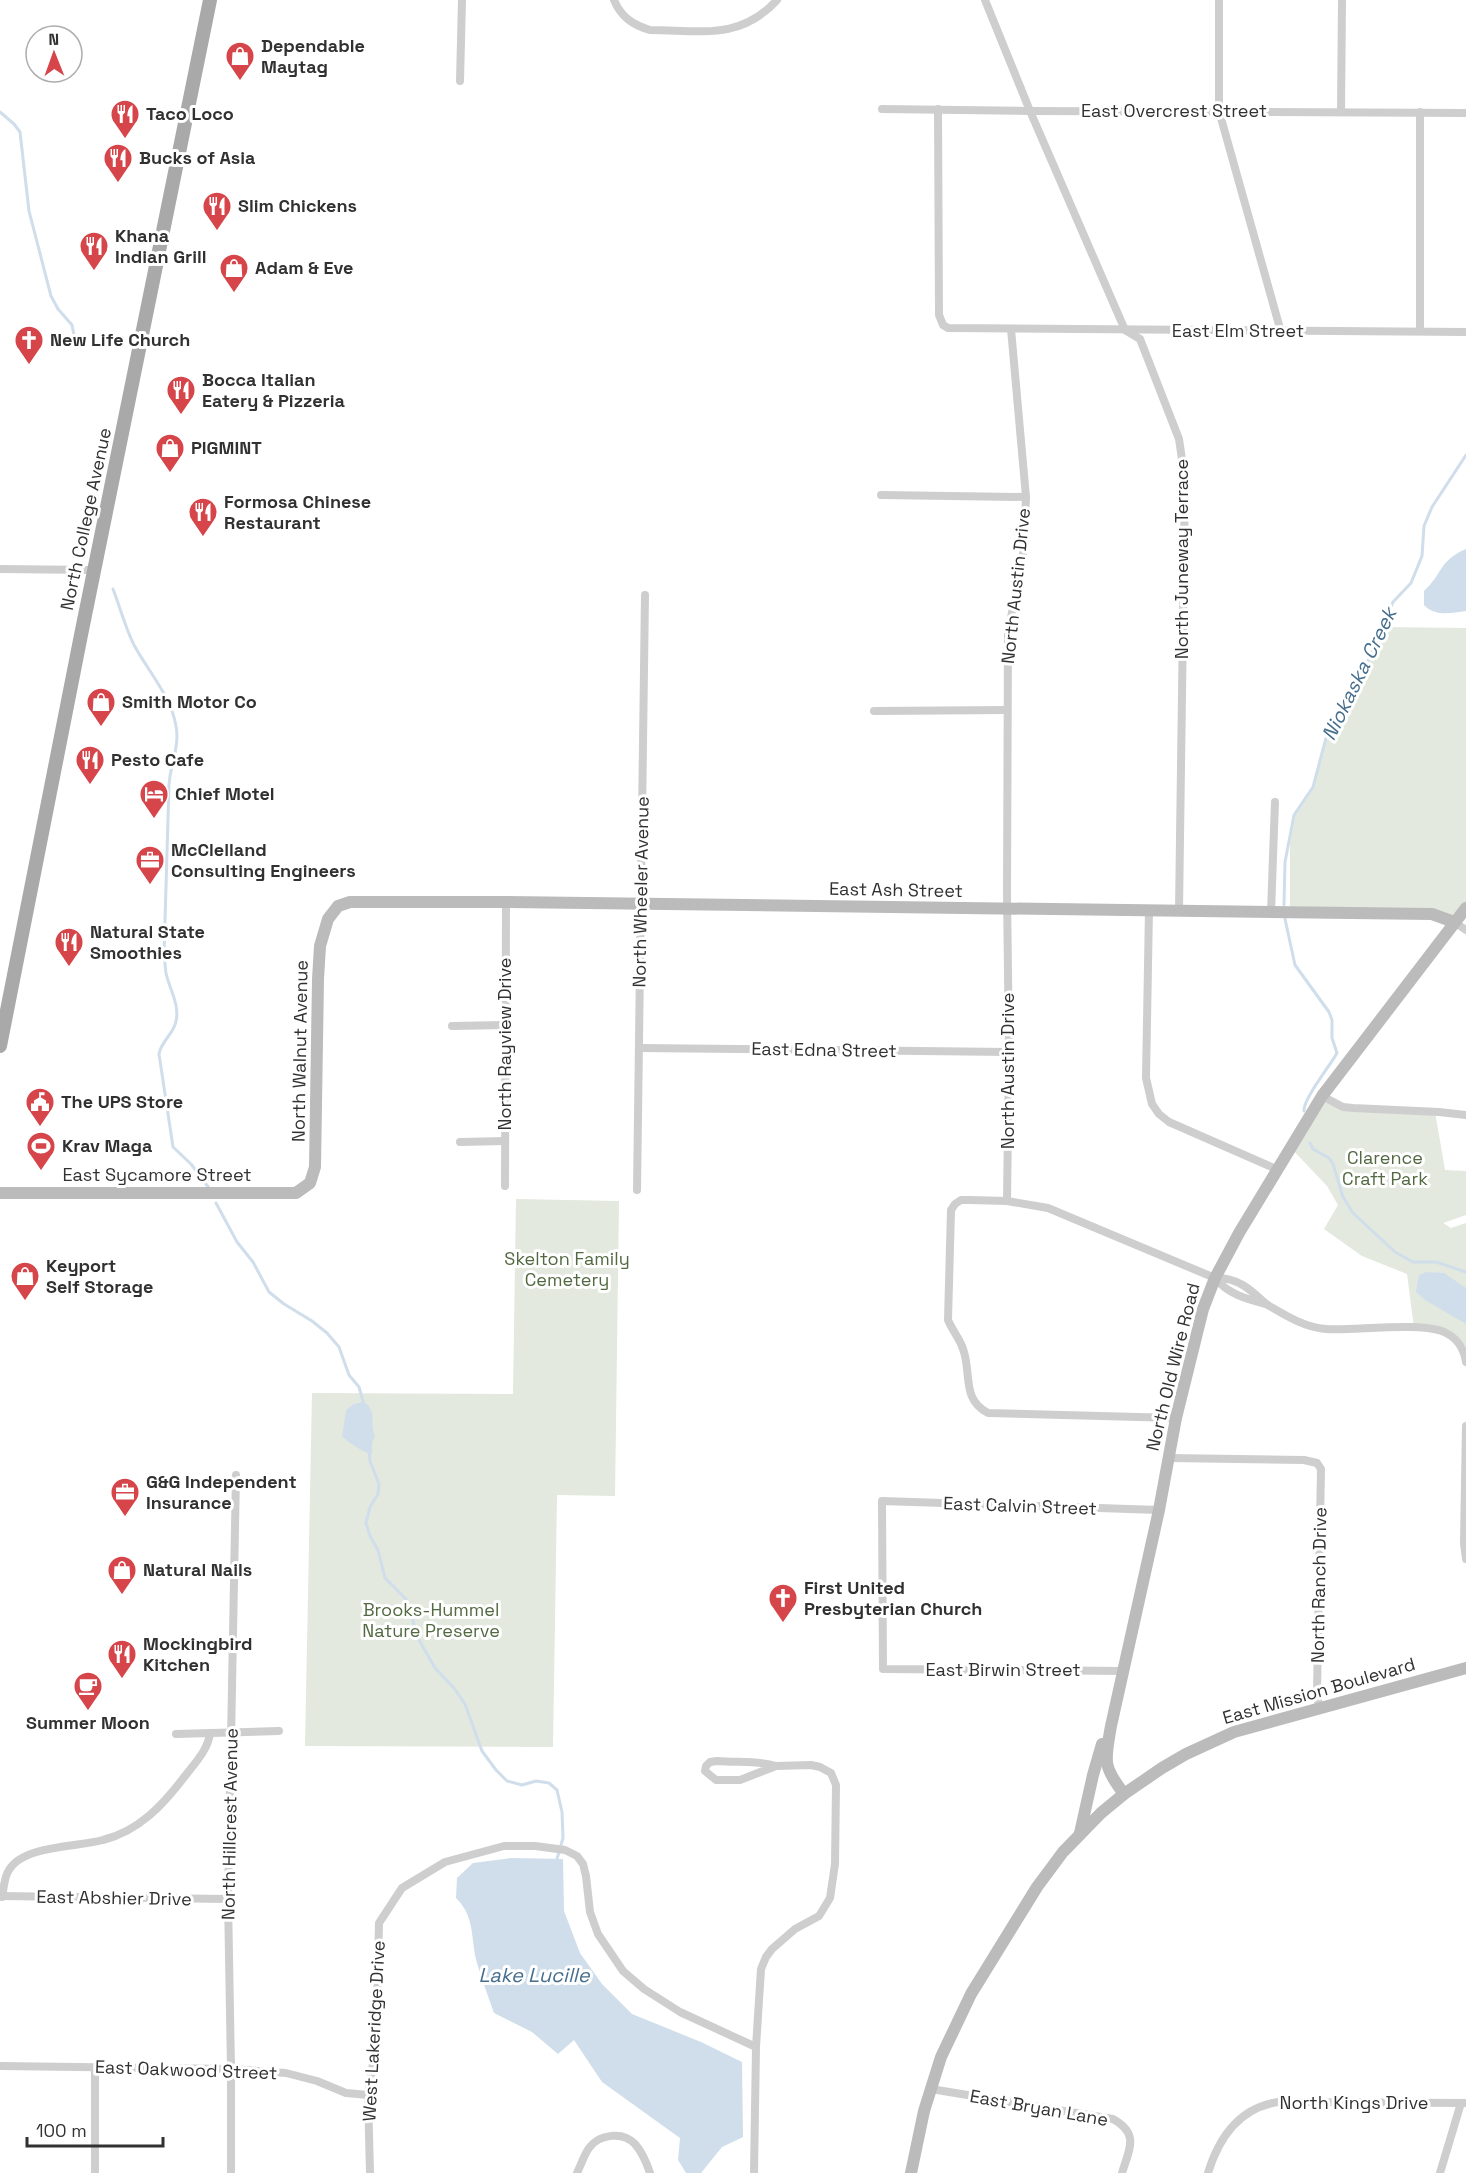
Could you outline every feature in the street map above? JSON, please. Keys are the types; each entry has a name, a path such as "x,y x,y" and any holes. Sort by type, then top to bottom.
{"main road":[{"name":"North College Avenue","path":"0,1046 3,1008 210,0"}],"street":[{"path":"460,81 462,0"},
{"path":"615,3 629,21 650,30 729,30 749,23 777,0"},
{"name":"North Juneway Terrace","path":"985,0 1030,111 1125,330 1140,339 1179,439 1184,471 1179,910"},
{"path":"1219,0 1219,111 1281,332"},
{"path":"1341,111 1342,0"},
{"name":"East Overcrest Street","path":"882,109 1466,112"},
{"path":"938,109 940,320 943,325 953,329 1011,329"},
{"path":"1420,112 1420,331"},
{"name":"East Elm Street","path":"1011,329 1466,332"},
{"name":"North Austin Drive","path":"1007,1201 1009,1052 1006,710 1008,634 1024,548 1026,496 1011,329"},
{"path":"880,495 1026,496"},
{"path":"0,569 94,570"},
{"name":"North Wheeler Avenue","path":"638,1190 645,595"},
{"path":"874,711 1006,710"},
{"path":"1271,912 1275,802"},
{"name":"East Ash Street","path":"328,919 338,906 350,902 506,902 1432,914 1454,922 1466,930"},
{"name":"North Rayview Drive","path":"505,1186 506,902"},
{"name":"North Old Wire Road","path":"1124,1794 1107,1768 1106,1759 1111,1726 1159,1510 1176,1419 1203,1309 1215,1278 1276,1169 1322,1096 1466,908"},
{"path":"1149,909 1145,1061 1148,1093 1152,1104 1169,1122 1276,1169"},
{"name":"North Walnut Avenue","path":"310,1183 315,1167 320,946 328,919"},
{"path":"452,1026 505,1025"},
{"name":"East Edna Street","path":"639,1048 1009,1052"},
{"path":"1322,1096 1343,1107 1466,1115"},
{"path":"460,1142 505,1141"},
{"name":"East Sycamore Street","path":"0,1193 296,1193 310,1183"},
{"path":"1176,1419 988,1413 979,1408 972,1399 963,1347 948,1320 950,1219 951,1210 955,1204 961,1200 1007,1201 1041,1206 1215,1278 1224,1288 1246,1299 1266,1304 1291,1319 1314,1327 1326,1329 1427,1328 1444,1332 1456,1340 1465,1353 1466,1362"},
{"path":"1466,1426 1464,1544 1466,1559"},
{"name":"North Ranch Drive","path":"1168,1458 1304,1460 1317,1463 1322,1475 1317,1693 1319,1707"},
{"name":"North Hillcrest Avenue","path":"231,2173 228,1899 236,1475"},
{"name":"East Calvin Street","path":"883,1669 882,1501 1159,1510"},
{"name":"East Mission Boulevard","path":"911,2173 924,2111 953,2030 976,1984 1037,1887 1080,1833 1124,1794 1162,1768 1210,1742 1319,1707 1466,1668"},
{"name":"East Birwin Street","path":"883,1669 1123,1671"},
{"path":"1080,1833 1100,1750 1111,1726"},
{"path":"176,1734 279,1731"},
{"path":"1,1896 7,1872 19,1859 61,1845 103,1840 138,1826 165,1803 207,1747 210,1733"},
{"path":"754,2173 756,2047 761,1969 766,1957 795,1929 819,1916 830,1898 835,1864 836,1785 831,1773 811,1765 776,1766 740,1780 727,1781 716,1780 705,1771 710,1762 717,1761 746,1763 762,1761 776,1766"},
{"name":"West Lakeridge Drive","path":"370,2173 368,2095 376,2045 380,1923 402,1888 445,1862 504,1846 535,1846 564,1850 577,1856 583,1864 590,1912 598,1934 623,1971 644,1989 680,2012 756,2047"},
{"name":"East Abshier Drive","path":"1,1896 228,1899"},
{"name":"East Oakwood Street","path":"0,2066 231,2069 285,2073 317,2081 346,2092 368,2095"},
{"path":"95,2067 95,2173"},
{"name":"East Bryan Lane","path":"931,2089 1113,2119 1128,2130 1131,2138 1122,2173"},
{"name":"North Kings Drive","path":"1208,2173 1221,2140 1247,2112 1261,2104 1278,2102 1463,2103"},
{"path":"1440,2173 1463,2103"},
{"path":"577,2173 588,2148 596,2140 607,2136 619,2136 634,2143 650,2173"}],"green space":[{"path":"1383,627 1466,628 1466,908 1454,922 1432,914 1290,912 1290,829 1294,815 1311,792 1326,738 1354,681 1364,670"},
{"name":"Clarence Craft Park","path":"1322,1096 1343,1107 1435,1112 1445,1170 1466,1171 1466,1215 1443,1223 1451,1228 1466,1223 1466,1349 1444,1332 1414,1328 1407,1274 1362,1256 1324,1229 1338,1205 1327,1186 1290,1147"},
{"name":"Brooks-Hummel Nature Preserve","path":"516,1199 619,1201 615,1496 557,1495 553,1747 305,1746 312,1393 513,1394"}],"water":[{"path":"1466,549 1466,611 1444,613 1428,609 1424,605 1424,591 1450,558"},
{"path":"1426,1272 1444,1273 1466,1288 1466,1324 1425,1300 1416,1292 1419,1275"},
{"path":"364,1402 372,1413 375,1436 372,1443 372,1454 342,1437 346,1410 354,1404"},
{"name":"Lake Lucille","path":"511,1858 563,1859 564,1911 580,1953 602,1984 632,2014 701,2042 742,2062 743,2137 722,2147 701,2173 686,2173 678,2160 680,2138 602,2082 574,2040 558,2054 532,2032 494,2013 477,1963 470,1921 456,1898 457,1878 473,1863"}],"waterway":[{"path":"0,112 20,132 29,211 51,296 58,309 72,325 75,340"},
{"name":"Niokaska Creek","path":"1284,905 1285,862 1294,815 1313,787 1326,738 1354,681 1364,670 1393,602 1411,583 1422,556 1424,526 1432,507 1466,455"},
{"path":"113,589 131,638 164,694 176,726 177,741 169,785 164,954 166,973 177,1015 175,1026 162,1045 159,1054 173,1147 191,1164 209,1188"},
{"name":"Niokaska Creek","path":"1285,919 1295,965 1329,1012 1332,1020 1332,1038 1337,1053 1312,1091 1304,1111"},
{"name":"Niokaska Creek","path":"1310,1143 1313,1149 1329,1158 1333,1164 1343,1197 1353,1213 1395,1252 1413,1262 1436,1262 1466,1272"},
{"path":"216,1203 237,1242 253,1262 269,1292 312,1321 339,1347 349,1375 359,1387 364,1405"},
{"path":"369,1450 370,1461 379,1484 378,1494 370,1507 366,1523 378,1550 385,1578 406,1599 419,1640 435,1668 465,1704 482,1751 496,1770 507,1781 522,1785 536,1781 549,1783 557,1790 562,1812 563,1838 557,1859"}],"place":[{"name":"Dependable Maytag","path":"240,82"},
{"name":"Taco Loco","path":"125,140"},
{"name":"Bucks of Asia","path":"118,184"},
{"name":"Slim Chickens","path":"217,232"},
{"name":"Khana Indian Grill","path":"94,272"},
{"name":"Adam & Eve","path":"234,294"},
{"name":"New Life Church","path":"29,366"},
{"name":"Bocca Italian Eatery & Pizzeria","path":"181,416"},
{"name":"PIGMINT","path":"170,474"},
{"name":"Formosa Chinese Restaurant","path":"203,538"},
{"name":"Smith Motor Co","path":"101,728"},
{"name":"Pesto Cafe","path":"90,786"},
{"name":"Chief Motel","path":"154,820"},
{"name":"McClelland Consulting Engineers","path":"150,886"},
{"name":"Natural State Smoothies","path":"69,968"},
{"name":"The UPS Store","path":"40,1128"},
{"name":"Krav Maga","path":"41,1172"},
{"name":"Keyport Self Storage","path":"25,1302"},
{"name":"G&G Independent Insurance","path":"125,1518"},
{"name":"Natural Nails","path":"122,1596"},
{"name":"First United Presbyterian Church","path":"783,1624"},
{"name":"Mockingbird Kitchen","path":"122,1680"},
{"name":"Summer Moon","path":"88,1712"}],"park label":[{"name":"Skelton Family Cemetery","path":"567,1269"}]}
